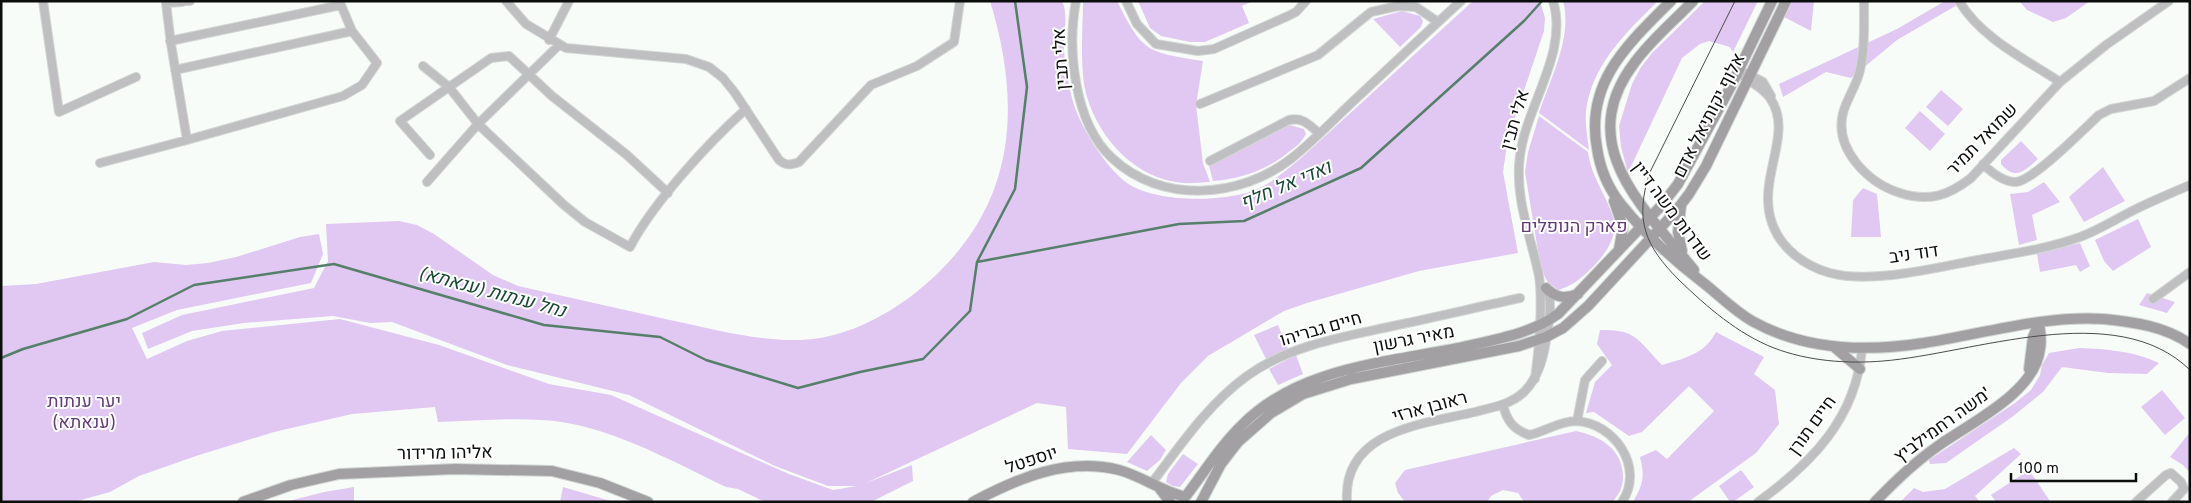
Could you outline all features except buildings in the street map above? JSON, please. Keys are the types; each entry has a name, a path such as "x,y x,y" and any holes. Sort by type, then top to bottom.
{"street":[{"path":"43,1 49,54 59,112 136,77"},
{"path":"506,1 526,24 549,40 566,48 686,59 709,67 723,78 746,109 779,160 784,164 791,165 799,162 871,85 917,66 954,42 960,1"},
{"path":"549,40 569,1"},
{"name":"אלי תבין","path":"1071,1 1074,15"},
{"name":"אלי תבין","path":"1076,1 1073,49 1076,83 1090,126 1107,154 1129,173 1143,181 1176,190 1190,191 1223,189 1250,182 1292,158 1461,1"},
{"path":"1126,1 1137,24 1156,44 1198,51 1214,49 1288,16 1296,12 1306,1"},
{"name":"אלי תבין","path":"1543,324 1539,278 1521,199 1519,168 1527,125 1554,50 1557,17 1554,1"},
{"name":"שדרות משה דיין","path":"1670,1 1623,51 1609,72 1600,91 1596,112 1596,141 1600,164 1608,184 1617,199 1640,227 1655,233 1684,257 1709,288"},
{"name":"שדרות משה דיין","path":"1651,216 1622,178 1615,160 1611,127 1616,96 1623,80 1636,61 1693,1"},
{"name":"אלוף יקותיאל אדם","path":"1651,216 1666,200 1684,174 1738,72 1772,1"},
{"name":"אלוף יקותיאל אדם","path":"1655,233 1681,204 1706,166 1786,1"},
{"name":"שמואל תמיר","path":"1864,1 1862,63 1856,84 1842,114 1845,140 1853,159 1870,176 1885,186 1912,196 1924,197 1951,192 1971,178 2058,82 2106,45 2169,1"},
{"path":"1959,1 1975,22 1994,38 2058,82"},
{"path":"184,2 166,3 174,70 187,140"},
{"path":"100,163 343,96 362,85 376,63 352,31 341,5 170,41"},
{"path":"1200,104 1318,55 1371,12 1398,6 1416,7 1438,22"},
{"path":"174,70 352,31"},
{"path":"427,182 478,124 527,74 559,45"},
{"path":"430,155 400,121 491,58 509,56 527,74 594,131 627,155 668,193"},
{"path":"423,66 449,87 478,124 564,205 585,222 630,247 668,193 746,109"},
{"name":"דוד ניב","path":"1738,72 1748,77 1773,102 1780,125 1767,193 1770,215 1778,234 1791,252 1800,259 1819,269 1842,275 1911,272 2043,248 2082,236 2190,185"},
{"path":"1983,164 1994,175 2012,182 2028,178 2100,115 2111,109 2154,101 2190,78"},
{"path":"1210,161 1289,120 1304,120 1319,133"},
{"path":"1608,184 1622,223 1623,233 1618,251"},
{"path":"1633,194 1642,247"},
{"path":"1681,204 1678,232 1684,257"},
{"path":"1651,216 1655,233"},
{"name":"מאיר גרשון","path":"1181,498 1219,449 1244,422 1275,398 1299,385 1342,371 1483,342 1543,324 1579,294 1651,216"},
{"name":"שדרות משה דיין","path":"1655,233 1660,247 1734,308 1767,328 1796,338 1833,346 1862,349 1924,343 2037,322 2073,319 2123,321 2141,324 2176,336 2190,345"},
{"name":"מאיר גרשון","path":"1200,502 1210,481 1238,442 1272,413 1303,394 1351,379 1493,352 1542,338 1563,328 1581,314 1655,233"},
{"path":"2153,299 2190,272"},
{"name":"אלי תבין","path":"1539,278 1546,288 1549,299 1543,324"},
{"path":"1546,288 1558,297 1570,297 1579,294"},
{"name":"חיים גבריהו","path":"1155,486 1217,402 1247,376 1275,359 1340,338 1520,298"},
{"path":"2028,375 2032,342 2037,322"},
{"name":"משה רחמילביץ'","path":"1875,502 1923,457 2009,398 2033,369 2040,349 2037,322"},
{"name":"ראובן ארזי","path":"1347,502 1348,487 1353,468 1364,451 1381,438 1403,428 1503,405 1523,393 1534,379 1543,324"},
{"path":"2010,327 2022,333 2032,342"},
{"path":"1833,346 1860,369"},
{"name":"חיים תורן","path":"1758,502 1796,472 1822,445 1842,416 1850,400 1860,369 1862,349"},
{"path":"1577,421 1585,380 1602,361"},
{"path":"1503,405 1506,419 1510,424 1529,435 1558,424 1577,421 1594,426 1612,437 1618,442 1627,456 1630,470 1630,484 1622,502"},
{"name":"יוספטל","path":"973,502 1034,474 1065,466 1106,468 1133,475 1181,498 1195,498 1200,502"},
{"name":"אליהו מרידור","path":"243,502 291,485 339,474 455,469 552,471 600,483 648,502"},
{"path":"2136,502 2166,475 2171,473 2182,482 2184,489 2172,502"},
{"name":"יוספטל","path":"1155,486 1170,502"}],"green space":[{"name":"יער ענתות (ענאתא)","path":"990,1 1062,1 1065,13 1064,56 1075,109 1094,145 1110,167 1127,183 1139,190 1171,197 1207,199 1240,195 1253,191 1283,173 1473,1 1540,1 1545,18 1544,31 1508,138 1503,172 1518,253 1419,271 1284,311 1208,356 1181,383 1127,454 1068,449 1066,407 1037,403 866,483 912,465 913,481 871,502 765,502 738,489 726,487 636,444 588,428 564,422 528,419 438,422 435,407 352,414 274,432 139,476 110,492 74,502 1,502 1,286 36,284 154,262 186,265 208,263 236,257 300,237 319,234 323,254 311,283 177,310 132,328 147,359 187,341 222,331 340,319 439,345 549,384 611,395 789,474 833,490 857,486 828,486 775,466 629,395 507,365 392,322 370,323 333,316 244,323 192,331 148,349 142,333 182,315 314,288 328,261 326,224 399,221 417,225 434,234 493,275 518,286 718,331 767,339 815,339 861,326 902,303 947,264 973,231 991,197 1002,161 1007,124 1007,84 1001,43"},
{"path":"1083,1 1117,1 1134,31 1149,47 1158,52 1203,61 1196,105 1203,163 1210,182 1183,183 1166,180 1150,174 1122,155 1101,128 1087,97 1083,75"},
{"path":"1138,1 1253,1 1242,6 1249,23 1205,42 1190,42 1161,36 1150,28"},
{"path":"1563,1 1658,1 1615,47 1591,88 1586,110 1589,150 1539,113 1563,43 1565,14"},
{"path":"1705,1 1758,1 1733,52 1730,47 1709,41 1700,44 1682,58 1628,173 1621,147 1619,126 1632,84 1641,67 1652,53"},
{"path":"1792,1 1814,1 1811,31 1784,17"},
{"path":"1945,1 1964,1 1897,40 1851,78 1826,72 1783,97 1779,84 1897,29"},
{"path":"2019,1 2090,1 2066,18 2053,22 2027,10"},
{"path":"1402,11 1420,16 1423,21 1421,27 1400,47 1373,19"},
{"path":"1941,90 1963,109 1948,126 1926,107"},
{"path":"1920,111 1945,134 1930,151 1905,128"},
{"name":"פארק הנופלים","path":"1539,116 1588,152 1592,170 1610,208 1614,226 1610,244 1598,261 1575,283 1557,291 1556,288 1548,283 1541,269 1525,172 1528,152"},
{"path":"1290,125 1304,129 1306,134 1299,144 1281,158 1244,176 1213,181 1209,166"},
{"path":"2021,141 2038,159 2020,172 2011,172 2001,164 2001,160"},
{"path":"2103,167 2125,201 2084,222 2069,197"},
{"path":"2044,182 2060,202 2032,215 2037,240 2019,245 2010,194 2028,192"},
{"path":"1863,188 1877,194 1881,237 1851,237 1853,200"},
{"path":"2138,219 2151,247 2113,271 2104,261 2095,240"},
{"path":"2080,243 2090,266 2080,272 2076,265 2040,272 2037,254"},
{"path":"2147,293 2175,302 2167,313 2139,305"},
{"path":"1278,325 1288,349 1266,359 1254,335"},
{"path":"1600,330 1612,330 1629,334 1636,338 1662,365 1686,358 1699,351 1706,346 1716,332 1764,357 1754,374 1775,390 1779,424 1756,453 1688,502 1633,502 1642,480 1640,457 1656,450 1667,459 1714,411 1689,386 1642,432 1629,436 1594,412 1586,413 1595,382 1612,365 1597,344"},
{"path":"2079,348 2130,353 2159,363 2147,374 2108,373 2062,367 2043,392 2012,417 1946,463 1930,464 1929,460 2015,403 2031,390 2040,375 2042,365 2049,353"},
{"path":"1296,355 1303,374 1278,385 1269,369"},
{"path":"2162,390 2185,418 2165,435 2141,407"},
{"path":"1576,431 1601,440 1614,451 1619,459 1622,467 1622,484 1619,494 1612,502 1524,502 1518,493 1503,490 1491,496 1487,502 1405,502 1398,493 1395,483 1405,470"},
{"path":"2190,432 2190,473 2183,465 2170,457"},
{"path":"1151,435 1166,450 1160,460 1147,471 1127,462"},
{"path":"2014,448 2021,454 1975,496 1980,502 1900,502 1914,488 1923,492 1945,489"},
{"path":"1183,454 1198,464 1180,487 1173,486 1166,482 1168,474"},
{"path":"1741,470 1754,487 1733,502 1730,502 1719,486"},
{"path":"2029,470 2050,501 1996,502 1991,495"},
{"path":"354,487 354,502 285,502 324,492"},
{"path":"563,487 614,502 560,502"}],"waterway":[{"name":"נחל ענתות (ענאתא)","path":"1,358 23,349 127,319 194,285 334,264 544,325 660,337 706,360 798,388 860,372 923,359 970,311 977,262 1015,189 1027,87 1015,1"},
{"name":"ואדי אל חלף","path":"977,262 1179,224 1244,221 1361,168 1524,21 1542,1"}],"tram line":[{"path":"1735,1 1650,172 1643,204 1643,218 1646,231 1658,256 1667,268 1712,310 1748,335 1774,348 1800,356 1828,361 1883,361 2042,336 2084,333 2123,337 2159,348 2190,370"}]}
